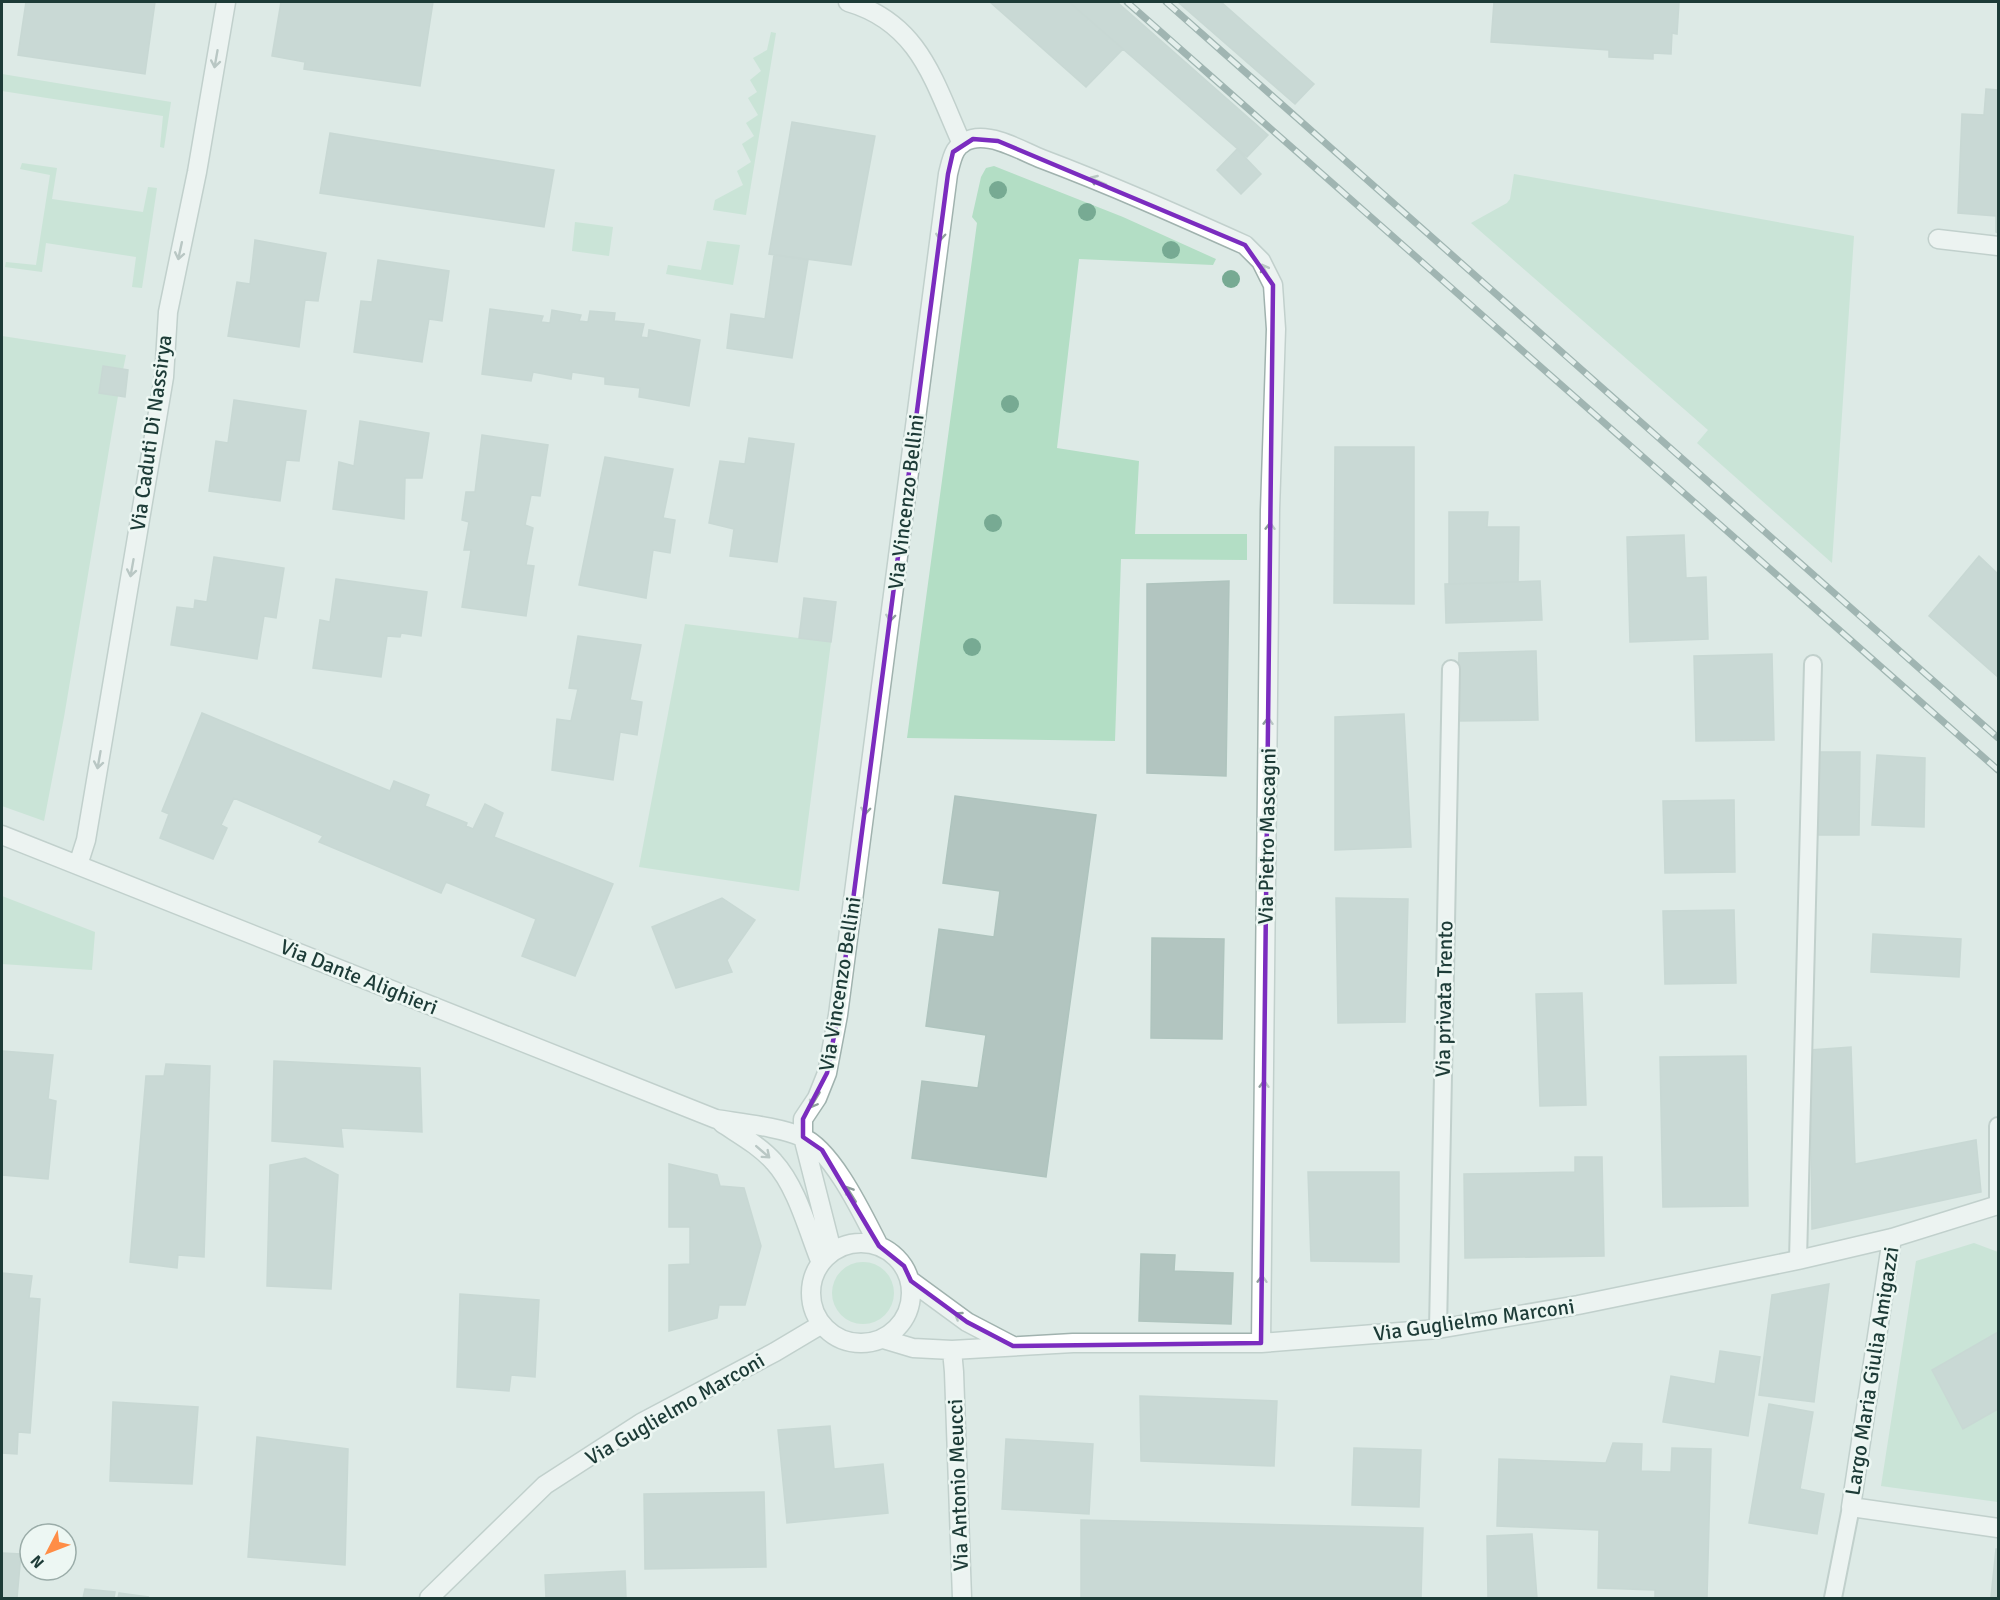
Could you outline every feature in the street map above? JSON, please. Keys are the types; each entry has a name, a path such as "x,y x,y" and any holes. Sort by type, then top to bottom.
{"street":[{"name":"Via Caduti Di Nassirya","path":"78,865 86,840 164,377 168,312 197,172 226,2"},
{"path":"848,2 863,6 895,25 917,49 962,144"},
{"name":"Via Pietro Mascagni","path":"962,144 972,139 998,141 1131,194 1245,245 1261,261 1273,285 1276,329 1270,510 1261,1343"},
{"name":"Via Vincenzo Bellini","path":"826,1257 803,1137 803,1119 817,1098 828,1073 838,1015 944,199 953,152 962,144"},
{"path":"1938,239 1998,246"},
{"name":"Via Dante Alighieri","path":"2,835 716,1119 803,1137 822,1150 856,1201 879,1246"},
{"name":"Via Dante Alighieri","path":"716,1119 761,1149 776,1163 792,1189 826,1257"},
{"name":"Largo Maria Giulia Amigazzi","path":"1998,1205 1892,1238 1851,1507 1998,1528"},
{"name":"Via Guglielmo Marconi","path":"883,1339 913,1348 952,1350 1073,1343 1261,1343 1438,1329 1578,1305 1798,1260 1892,1238"},
{"path":"864,1242 879,1246 894,1254 904,1266 911,1281 912,1299 907,1315 897,1329 883,1339 866,1344 850,1342 834,1335 822,1324 813,1310 811,1294 813,1277 826,1257 847,1245 864,1242"},
{"path":"911,1281 967,1322 1013,1346"},
{"name":"Via Guglielmo Marconi","path":"429,1599 545,1485 641,1423 775,1352 822,1324"},
{"name":"Via Antonio Meucci","path":"952,1350 962,1599"}],"lane":[{"path":"1798,1260 1813,664"},
{"name":"Via privata Trento","path":"1438,1329 1450,669"},
{"path":"1998,1126 1998,1205"},
{"name":"Largo Maria Giulia Amigazzi","path":"1833,1599 1851,1507"}],"highlighted area":[{"path":"973,139 998,141 1245,245 1273,285 1261,1343 1013,1346 967,1322 911,1281 904,1266 879,1246 822,1150 803,1137 803,1119 827,1073 838,1015 948,174 953,152"}],"green space":[{"path":"771,32 776,33 746,215 713,210 715,200 743,185 737,171 751,162 742,144 754,136 746,123 758,115 748,98 757,92 750,80 761,71 753,58 767,50"},
{"path":"2,74 171,102 164,148 160,147 163,116 2,91"},
{"path":"22,163 57,168 52,199 143,212 148,187 157,188 142,288 132,287 136,257 46,243 42,272 5,267 6,262 36,265 50,175 20,169"},
{"path":"994,166 1123,217 1216,259 1213,265 1079,259 1057,448 1139,461 1135,534 1247,534 1247,560 1121,559 1115,741 907,738 977,223 972,217 981,177 986,168"},
{"path":"1514,174 1854,236 1832,563 1697,443 1708,430 1471,223 1507,203 1510,199"},
{"path":"575,222 613,227 609,256 572,251"},
{"path":"707,241 740,245 733,285 666,274 668,265 701,270"},
{"path":"2,336 126,355 123,370 103,366 99,393 118,396 64,717 44,821 2,806"},
{"path":"685,624 831,642 799,891 639,867"},
{"path":"2,896 95,932 92,970 2,964"},
{"path":"1974,1243 1998,1252 1998,1332 1932,1370 1963,1429 1998,1409 1998,1502 1881,1486 1916,1261"},
{"path":"863,1262 885,1271 894,1293 885,1315 863,1324 841,1315 832,1293 841,1271"}],"building":[{"path":"26,2 155,2 145,74 18,55"},
{"path":"281,2 433,2 420,86 304,69 305,62 272,56"},
{"path":"990,2 1069,2 1123,49 1086,87"},
{"path":"1069,2 1117,2 1268,135 1247,157"},
{"path":"1178,2 1221,2 1314,84 1295,104"},
{"path":"1494,2 1679,2 1677,34 1672,33 1671,54 1653,53 1653,59 1609,57 1609,50 1491,42"},
{"path":"1986,89 1998,90 1998,233 1996,232 1996,216 1958,213 1962,114 1984,115"},
{"path":"792,122 875,136 851,265 769,254"},
{"path":"330,133 554,170 544,227 320,193"},
{"path":"1237,149 1261,174 1241,194 1217,170"},
{"path":"255,240 326,253 318,301 305,300 299,347 228,336 237,282 250,284"},
{"path":"774,255 808,260 792,358 727,348 731,314 765,319"},
{"path":"378,260 449,271 442,321 429,319 422,362 354,352 361,301 372,302"},
{"path":"490,309 543,316 541,322 550,323 552,310 581,315 579,321 588,322 590,311 615,313 614,321 644,324 641,337 648,338 649,330 700,340 689,406 639,397 640,388 605,384 605,377 572,372 571,379 533,372 531,381 482,374"},
{"path":"103,366 128,370 125,397 99,393"},
{"path":"234,400 306,411 299,461 286,460 280,501 209,491 216,441 228,443"},
{"path":"360,421 429,433 422,478 405,478 404,519 333,509 339,462 354,466"},
{"path":"482,435 548,445 540,496 531,495 525,525 533,528 526,565 534,566 526,616 462,607 471,550 464,550 469,522 462,520 466,492 475,492"},
{"path":"749,438 794,444 777,562 730,556 734,529 709,523 720,461 745,464"},
{"path":"1335,447 1414,447 1414,604 1334,603"},
{"path":"605,457 673,469 663,518 675,520 670,553 653,550 646,598 579,585"},
{"path":"1449,512 1488,512 1487,527 1519,527 1518,582 1449,584"},
{"path":"1684,535 1686,578 1706,577 1708,639 1630,642 1627,537"},
{"path":"1979,556 1998,574 1998,677 1929,616"},
{"path":"214,557 284,568 276,618 264,616 257,659 171,645 177,607 194,609 195,600 207,602"},
{"path":"336,579 427,592 421,636 401,633 400,637 387,636 381,677 313,668 320,620 330,622"},
{"path":"1229,581 1226,776 1147,773 1147,584"},
{"path":"1540,581 1542,620 1446,623 1445,584"},
{"path":"804,598 836,602 831,642 799,638"},
{"path":"578,636 641,645 630,700 642,702 637,735 620,732 613,780 552,770 557,719 571,721 578,689 569,688"},
{"path":"1536,651 1538,720 1457,721 1459,653"},
{"path":"1772,654 1774,740 1696,741 1694,656"},
{"path":"202,713 390,791 394,781 429,795 425,806 467,823 466,826 473,829 485,804 503,813 494,837 613,884 575,976 522,956 536,919 446,882 441,893 319,842 323,836 234,798 221,825 227,828 213,859 160,838 169,814 162,811"},
{"path":"1404,714 1411,847 1335,850 1335,717"},
{"path":"1813,752 1860,752 1859,835 1813,835"},
{"path":"1877,755 1925,758 1924,827 1872,825"},
{"path":"955,796 1096,815 1046,1177 912,1158 922,1081 978,1088 986,1035 926,1026 939,929 994,937 1000,891 943,883"},
{"path":"1734,800 1735,872 1665,873 1663,801"},
{"path":"722,898 755,920 727,960 732,972 676,988 652,927"},
{"path":"1336,898 1408,899 1405,1022 1338,1023"},
{"path":"1734,910 1736,983 1665,984 1663,911"},
{"path":"1873,934 1961,939 1959,977 1871,972"},
{"path":"1152,938 1224,939 1222,1039 1151,1038"},
{"path":"1582,993 1586,1105 1540,1106 1536,994"},
{"path":"1851,1047 1855,1164 1976,1140 1981,1192 1812,1229 1810,1050"},
{"path":"2,1051 53,1055 48,1099 56,1101 48,1179 2,1175"},
{"path":"1746,1056 1748,1206 1663,1207 1660,1057"},
{"path":"274,1061 420,1068 422,1132 341,1128 343,1147 272,1141"},
{"path":"166,1064 210,1066 204,1257 178,1255 177,1268 130,1262 146,1076 164,1076"},
{"path":"1575,1157 1602,1157 1604,1256 1465,1258 1464,1174 1575,1172"},
{"path":"305,1158 338,1175 331,1289 267,1286 270,1165"},
{"path":"669,1164 717,1175 720,1186 744,1188 761,1246 745,1305 719,1305 717,1318 669,1331 669,1265 690,1264 690,1227 669,1227"},
{"path":"1308,1172 1399,1172 1399,1262 1311,1261"},
{"path":"1141,1254 1175,1255 1174,1271 1233,1273 1231,1324 1139,1321"},
{"path":"2,1273 32,1276 29,1298 40,1299 30,1433 18,1432 17,1454 2,1453"},
{"path":"1829,1284 1814,1402 1759,1395 1772,1295"},
{"path":"460,1294 539,1300 535,1377 511,1375 509,1391 457,1387"},
{"path":"1998,1332 1998,1409 1963,1429 1932,1370"},
{"path":"1720,1351 1760,1357 1748,1436 1663,1422 1671,1376 1715,1384"},
{"path":"1140,1396 1277,1401 1274,1466 1141,1461"},
{"path":"113,1402 198,1407 192,1484 110,1481"},
{"path":"1769,1404 1813,1412 1800,1489 1824,1494 1817,1534 1749,1523"},
{"path":"830,1426 834,1469 883,1464 888,1513 787,1523 778,1430"},
{"path":"257,1437 348,1449 345,1565 248,1557"},
{"path":"1006,1439 1093,1444 1089,1514 1002,1509"},
{"path":"1613,1443 1642,1444 1641,1471 1671,1472 1672,1448 1711,1449 1707,1598 1655,1598 1655,1590 1598,1588 1599,1530 1497,1526 1499,1459 1606,1463"},
{"path":"1354,1448 1421,1450 1419,1507 1352,1505"},
{"path":"764,1492 766,1567 645,1569 644,1494"},
{"path":"1081,1520 1423,1528 1421,1598 1081,1598"},
{"path":"1532,1534 1537,1598 1488,1598 1487,1536"},
{"path":"1996,1549 1998,1549 1998,1598 1991,1597"},
{"path":"2,1553 18,1554 17,1598 2,1598"},
{"path":"625,1571 626,1598 546,1598 545,1575"},
{"path":"85,1589 115,1592 114,1598 83,1598"},
{"path":"119,1593 149,1597 118,1598"}],"railway":[{"path":"1127,2 1998,770"},
{"path":"1166,2 1998,738"}]}
